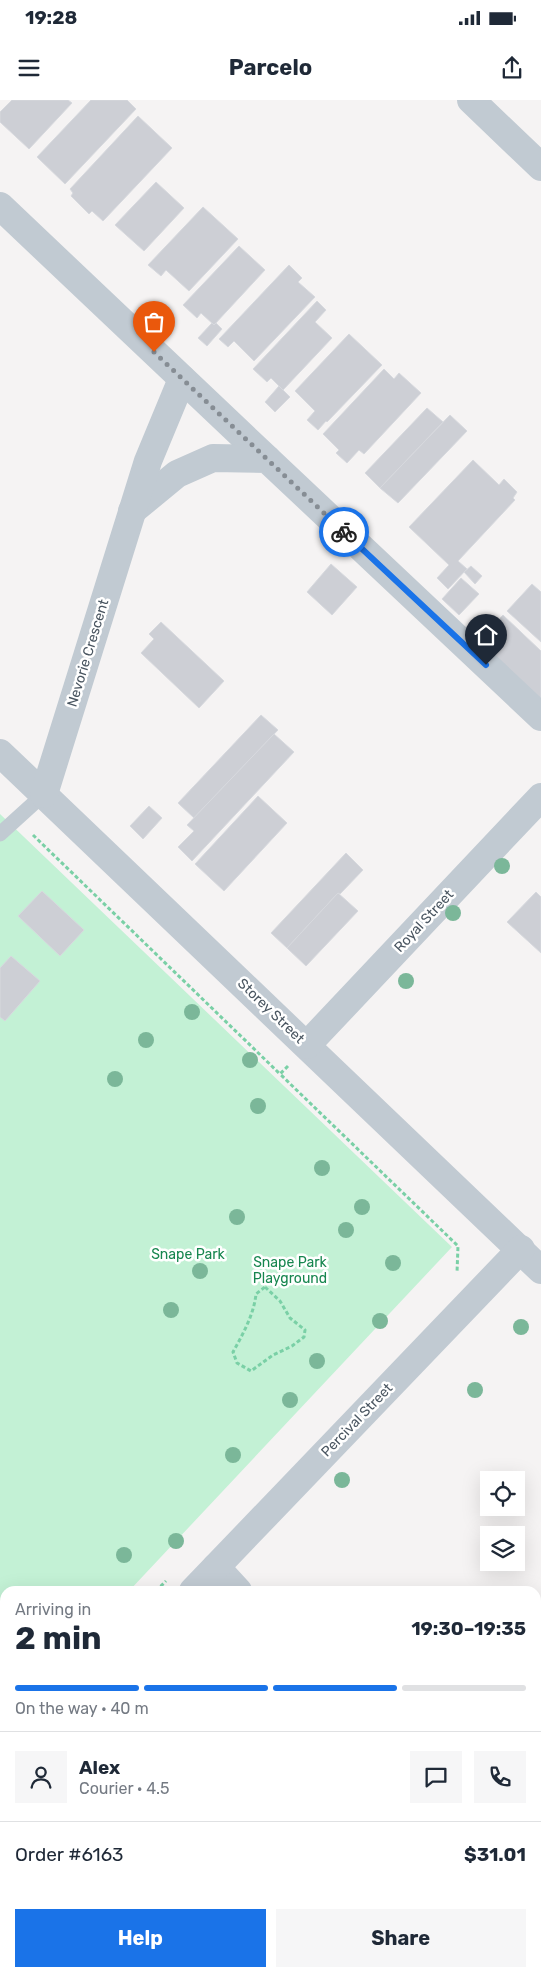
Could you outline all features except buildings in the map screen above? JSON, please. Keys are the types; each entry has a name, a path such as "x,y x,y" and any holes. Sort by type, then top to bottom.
{"street":[{"path":"471,100 541,167"},
{"path":"0,206 541,717"},
{"name":"Nevorie Crescent","path":"44,794 148,461 182,379"},
{"path":"132,512 177,474 213,458 267,459"},
{"name":"Storey Street","path":"0,752 541,1270"},
{"name":"Royal Street","path":"306,1045 541,797"},
{"name":"Percival Street","path":"198,1586 520,1249"},
{"path":"216,1567 233,1586"}],"lane":[{"path":"0,834 44,794"}],"path":[{"path":"16,819 458,1246 457,1274"},
{"path":"280,1074 306,1045"},
{"path":"265,1287 280,1301 290,1318 304,1330 304,1337 292,1346 273,1355 251,1371 237,1363 233,1352 248,1320 256,1294 265,1287"},
{"path":"161,1586 170,1577"}],"green space":[{"name":"Snape Park","path":"0,814 452,1247 134,1586 0,1586"}],"way so far":[{"path":"154,352 344,532"}],"route":[{"path":"344,532 486,665"}],"park label":[{"name":"Snape Park Playground","path":"290,1270"}]}
